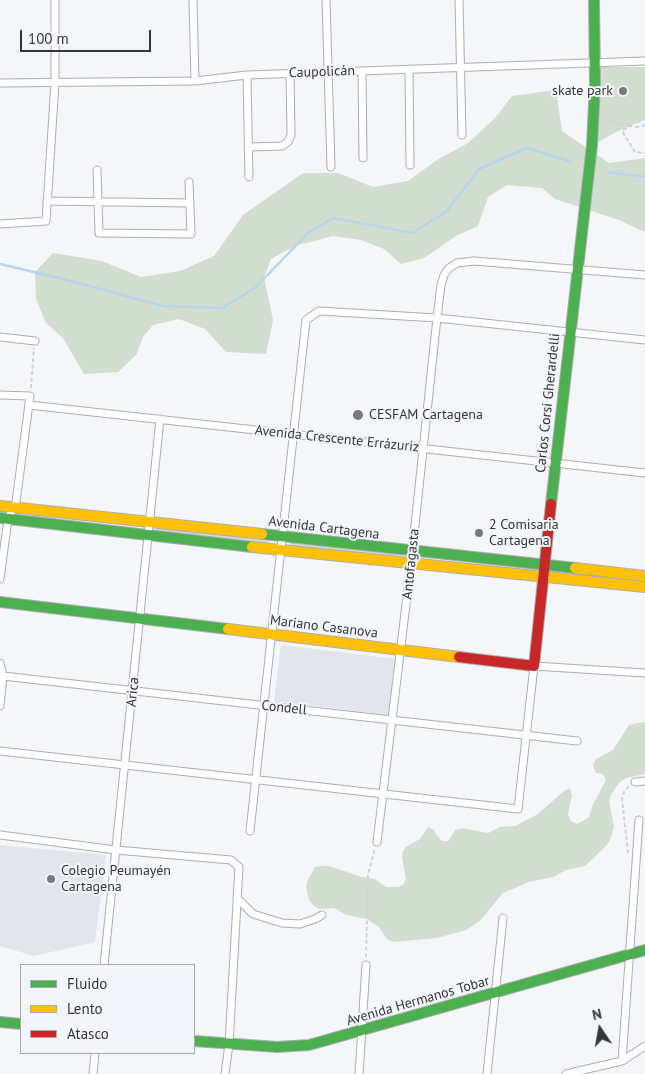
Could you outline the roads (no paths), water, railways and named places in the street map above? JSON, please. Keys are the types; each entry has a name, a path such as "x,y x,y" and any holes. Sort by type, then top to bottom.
{"main road":[{"name":"Carlos Corsi Gherardelli","path":"534,666 592,145 596,63 594,0"},
{"name":"Avenida Cartagena","path":"0,506 645,576"},
{"name":"Avenida Cartagena","path":"4,518 149,536 645,587"},
{"name":"Mariano Casanova","path":"0,602 534,666"},
{"name":"Avenida Hermanos Tobar","path":"195,1041 294,1047 309,1045 645,950"},
{"path":"0,1022 20,1024"}],"street":[{"path":"0,224 46,221 55,84 55,0"},
{"path":"193,0 195,81"},
{"path":"326,0 331,167"},
{"path":"460,0 462,135"},
{"name":"Caupolicán","path":"0,83 55,84 195,81 247,75 290,73 645,61"},
{"path":"409,69 410,165"},
{"path":"362,70 363,158"},
{"path":"248,147 282,146 290,139 290,73"},
{"path":"247,75 249,177"},
{"path":"96,170 99,233 191,234 189,182"},
{"path":"47,201 190,203"},
{"name":"Antofagasta","path":"377,842 411,563 440,285 449,268 457,263 468,261 577,269"},
{"path":"577,269 645,275"},
{"path":"250,830 306,320 319,311 437,318 570,331 645,341"},
{"path":"0,337 35,342"},
{"path":"0,395 30,396 16,502 4,518 0,579"},
{"name":"Avenida Crescente Errázuriz","path":"29,405 645,473"},
{"name":"Arica","path":"104,964 160,420"},
{"path":"0,663 3,676 0,706"},
{"name":"Mariano Casanova","path":"534,666 645,673"},
{"name":"Carlos Corsi Gherardelli","path":"383,794 518,809 534,666"},
{"name":"Condell","path":"3,676 578,741"},
{"path":"0,751 383,794"},
{"path":"635,782 645,781"},
{"path":"622,1060 639,820"},
{"path":"0,835 116,850 231,860 239,867 229,1044 225,1074"},
{"path":"237,898 253,914 282,923 300,924 322,916"},
{"path":"487,1074 503,918"},
{"path":"358,1074 366,965"},
{"path":"566,1074 622,1060 645,1046"},
{"path":"93,1074 95,1054"}],"waterway":[{"path":"0,264 163,306 222,308 255,288 308,233 333,218 412,233 446,212 479,169 527,148 569,161"},
{"path":"608,172 645,177"}],"place":[{"name":"skate park","path":"623,91"},
{"name":"CESFAM Cartagena","path":"358,415"},
{"name":"2 Comisaria Cartagena","path":"479,533"},
{"name":"Colegio Peumayén Cartagena","path":"51,879"}]}
